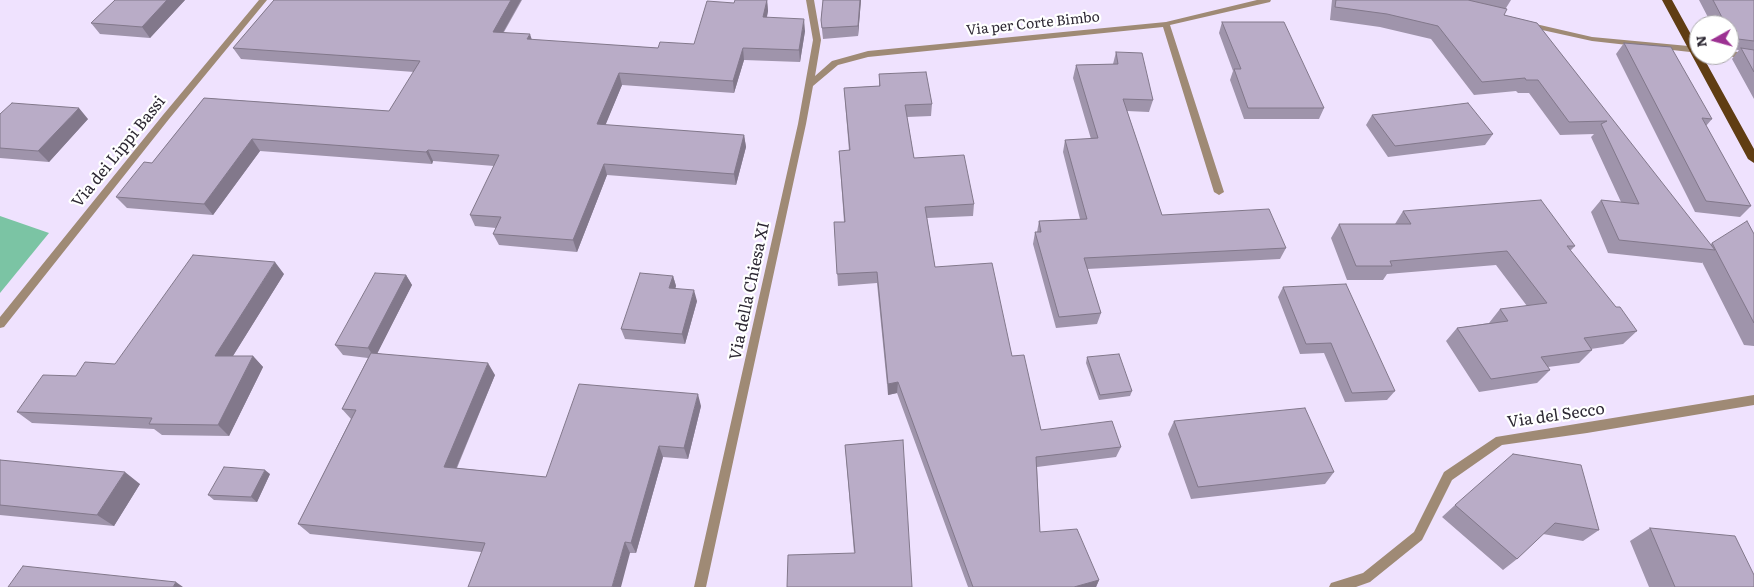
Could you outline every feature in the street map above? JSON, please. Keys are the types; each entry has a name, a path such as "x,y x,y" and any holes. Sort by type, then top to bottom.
{"main road":[{"path":"1667,0 1689,38"},
{"path":"1704,65 1754,159"}],"street":[{"name":"Via dei Lippi Bassi","path":"0,324 263,0"},
{"name":"Via della Chiesa XI","path":"700,587 809,84 816,40 810,0"},
{"name":"Via per Corte Bimbo","path":"809,84 835,62 868,54 1166,24 1267,0"},
{"path":"1521,23 1592,39 1689,49"},
{"path":"1166,24 1219,192"},
{"path":"1739,55 1754,57"},
{"name":"Via del Secco","path":"1335,587 1366,578 1418,536 1448,476 1500,440 1587,428 1754,400"}],"green space":[{"path":"0,216 49,233 0,293"}],"building":[{"path":"115,0 167,0 142,27 91,23"},
{"path":"274,0 511,0 493,32 530,34 527,39 658,48 660,42 694,44 707,1 734,3 735,0 767,0 763,17 804,19 799,50 743,48 733,81 619,73 597,124 744,135 734,174 604,164 573,240 493,234 501,217 470,215 499,155 428,150 426,152 252,139 204,204 116,197 144,162 152,163 204,98 389,111 420,61 233,48"},
{"path":"823,0 860,0 858,26 822,28"},
{"path":"1336,0 1468,0 1507,9 1504,15 1537,23 1715,250 1619,240 1601,200 1639,204 1601,124 1607,121 1569,122 1538,80 1526,80 1525,78 1482,82 1438,26 1387,14 1335,7"},
{"path":"1713,0 1754,0 1754,41 1739,39 1739,15 1721,15"},
{"path":"1222,22 1284,22 1324,108 1248,108 1234,69 1241,69"},
{"path":"1624,43 1671,47 1712,119 1702,118 1751,206 1706,201"},
{"path":"1741,48 1754,50 1754,72"},
{"path":"1116,52 1142,53 1153,100 1123,99 1162,215 1269,209 1286,248 1084,258 1101,313 1059,317 1035,232 1041,232 1039,221 1087,219 1065,140 1098,138 1076,65 1118,64"},
{"path":"926,72 932,104 905,105 914,158 964,155 974,204 925,207 935,267 992,263 1012,356 1024,355 1041,430 1112,421 1121,447 1036,457 1040,532 1077,529 1099,580 1074,587 973,587 898,382 888,384 877,272 837,274 834,222 845,222 839,151 850,150 844,88 880,86 879,74"},
{"path":"12,103 79,108 38,151 0,148 0,114"},
{"path":"1468,103 1493,134 1395,146 1372,115"},
{"path":"1541,200 1575,246 1567,246 1616,307 1620,307 1637,331 1584,338 1592,350 1541,357 1550,370 1491,379 1457,328 1508,321 1500,309 1547,303 1507,251 1390,261 1392,266 1356,266 1339,224 1411,224 1403,211"},
{"path":"1747,221 1754,234 1754,323 1712,243"},
{"path":"193,255 275,262 215,356 253,356 218,425 149,424 152,418 17,412 43,375 76,376 85,362 115,364"},
{"path":"375,273 406,275 368,348 335,345"},
{"path":"640,273 673,276 669,288 694,290 682,334 621,329"},
{"path":"1346,284 1395,391 1352,393 1331,343 1306,344 1283,287"},
{"path":"371,353 488,363 444,467 546,477 579,384 698,394 684,448 659,446 631,543 625,542 612,587 468,587 485,543 298,524 356,410 342,409"},
{"path":"1119,354 1132,391 1100,395 1087,357"},
{"path":"1305,408 1334,472 1198,487 1174,421"},
{"path":"903,440 912,587 787,587 788,555 855,553 845,445"},
{"path":"1513,454 1581,465 1599,530 1555,523 1517,559 1455,505"},
{"path":"0,460 125,472 97,515 0,505"},
{"path":"224,467 265,470 251,497 208,495"},
{"path":"1650,528 1735,536 1754,575 1754,587 1675,587"},
{"path":"23,566 176,582 173,587 8,587"}]}
